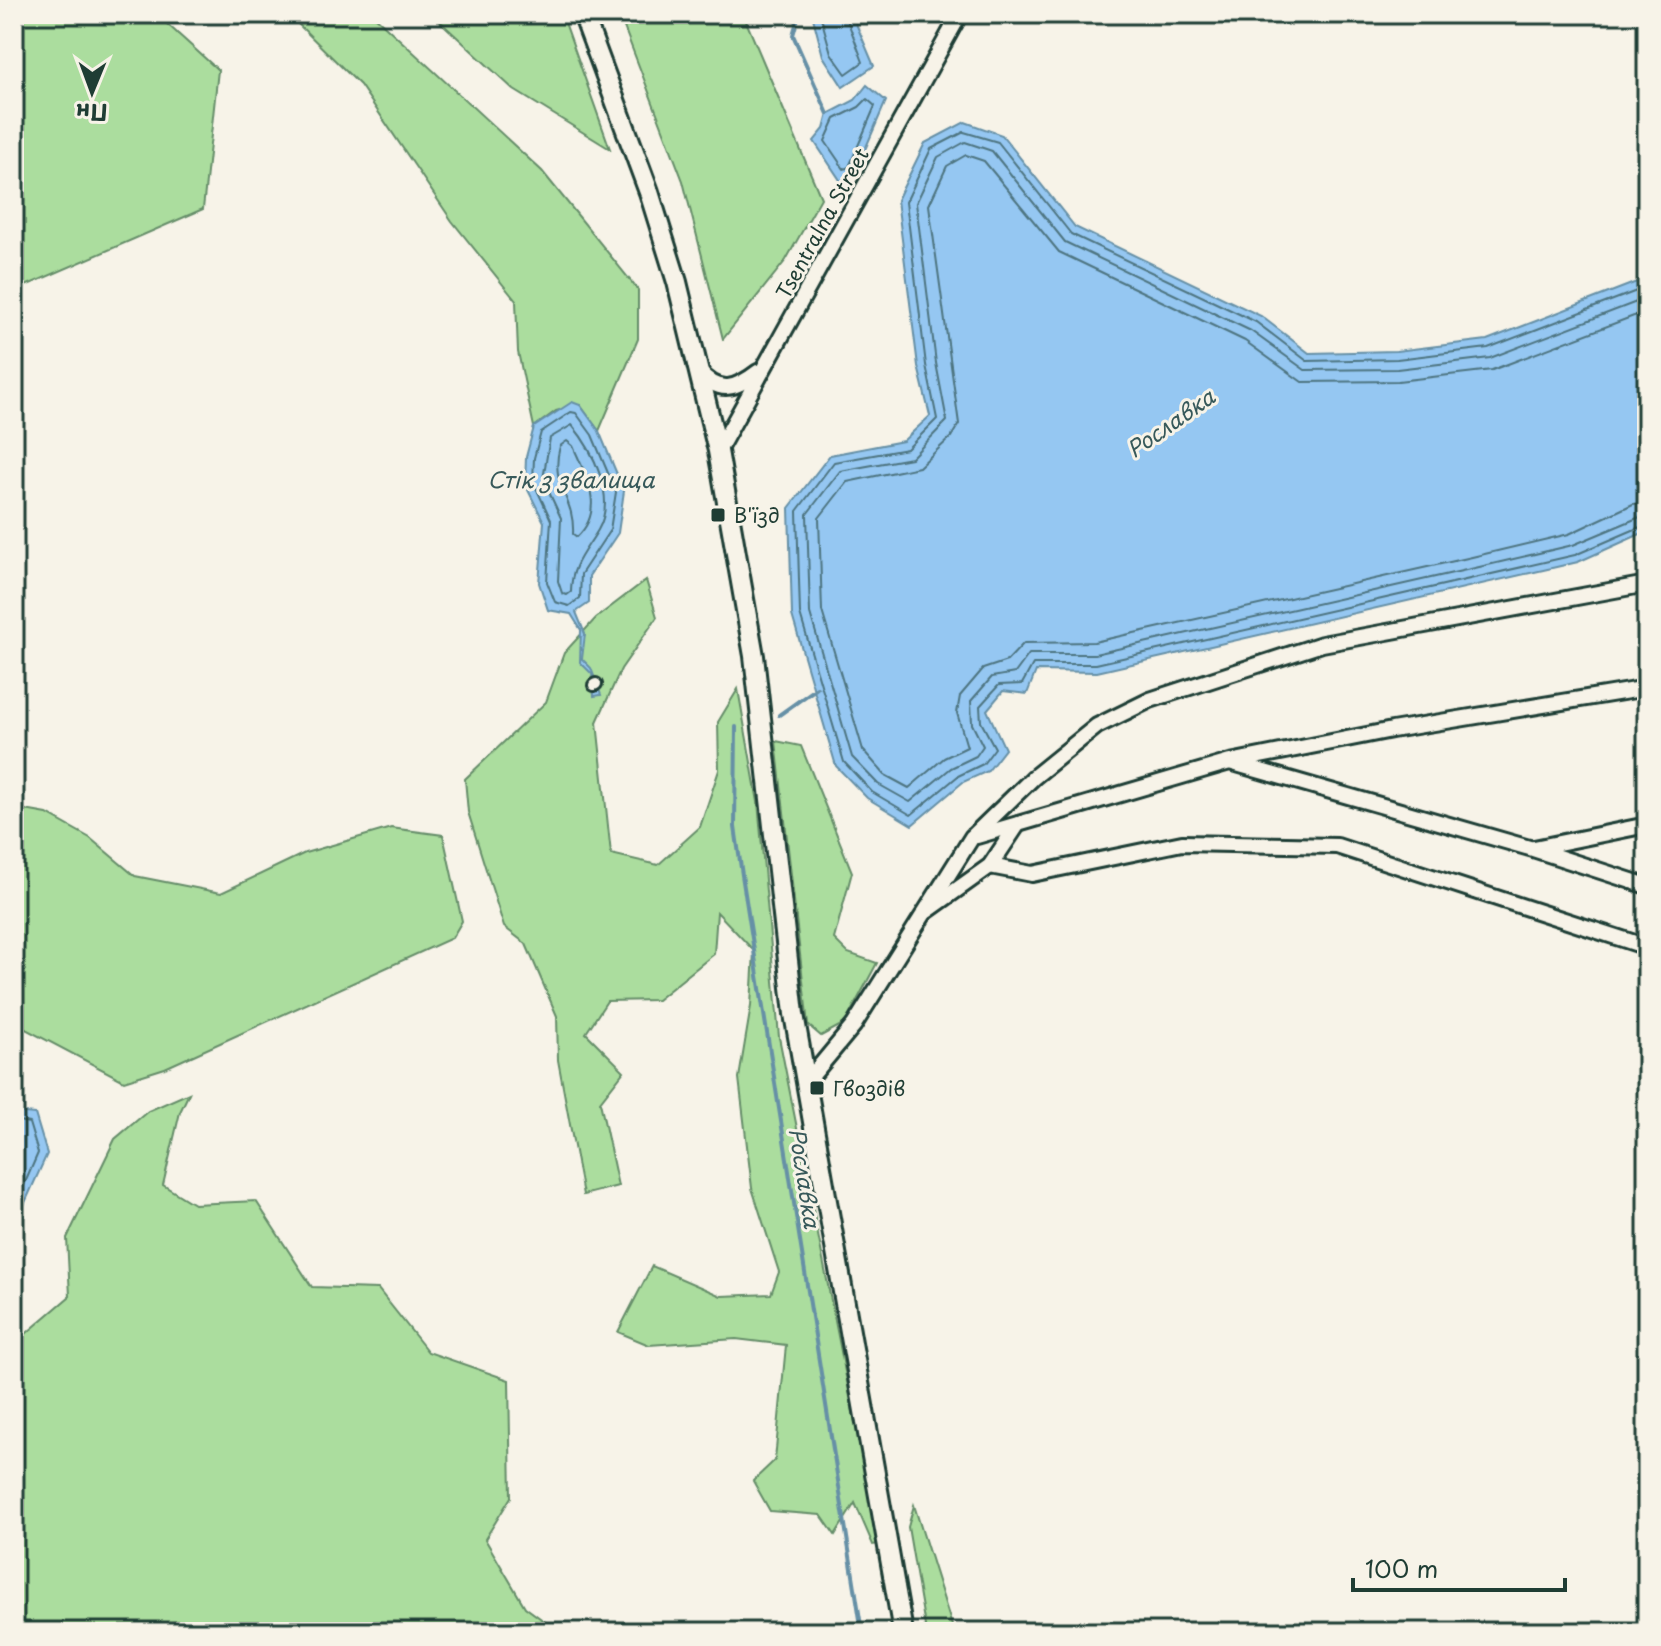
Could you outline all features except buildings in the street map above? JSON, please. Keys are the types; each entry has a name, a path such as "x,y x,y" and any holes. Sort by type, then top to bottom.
{"main road":[{"path":"583,14 649,192 718,451 754,656 794,1014 903,1632"}],"street":[{"name":"Tsentralna Street","path":"718,451 960,14"},
{"path":"699,371 710,384 724,389 740,386 765,366"},
{"path":"805,1084 854,1025 972,837 1034,777 1097,726 1150,700 1322,644 1647,584"},
{"path":"972,837 1230,762 1392,730 1647,688"},
{"path":"1230,762 1533,849 1647,886"},
{"path":"920,916 990,866 1018,824"},
{"path":"1533,849 1647,825"},
{"path":"990,866 1032,874 1182,843 1337,846 1647,947"}],"green space":[{"path":"14,14 156,14 218,70 203,209 14,291"},
{"path":"288,14 372,14 542,171 638,290 638,339 599,431 580,405 556,411 534,427 518,352 516,301 452,221 360,85"},
{"path":"432,14 562,14 610,149 514,90"},
{"path":"619,14 743,14 821,198 786,260 723,339 683,181"},
{"path":"646,580 657,617 621,669 597,722 611,854 658,865 700,827 719,770 718,722 738,689 758,802 779,1037 879,1544 873,1545 855,1503 835,1535 821,1515 770,1511 753,1481 775,1460 786,1345 736,1339 649,1345 618,1332 652,1266 721,1296 771,1294 779,1272 752,1188 739,1078 751,1006 754,951 717,912 714,954 657,1000 607,1001 586,1033 624,1071 600,1102 618,1186 583,1195 558,1060 557,1016 526,944 504,927 468,812 465,779 546,702 564,653 596,618"},
{"path":"776,741 801,746 852,872 834,939 848,953 877,963 845,1023 821,1036 808,1025"},
{"path":"14,808 47,814 90,838 135,876 221,893 305,853 391,828 443,835 462,921 452,938 165,1068 124,1081 20,1026 14,1028"},
{"path":"189,1093 180,1112 163,1185 194,1204 256,1201 312,1287 378,1289 428,1352 509,1380 511,1497 485,1539 525,1607 559,1632 14,1632 14,1344 70,1296 67,1238 115,1139 148,1111"},
{"path":"914,1505 954,1632 926,1632 908,1527"}],"water":[{"path":"812,14 852,14 874,66 843,87 823,56"},
{"path":"867,85 886,101 854,175 842,183 814,141 824,129 828,114 855,100"},
{"path":"965,122 1002,135 1075,227 1261,316 1309,353 1396,351 1487,340 1647,278 1647,531 1578,562 1097,672 1036,671 1027,694 1003,691 987,710 1005,749 988,771 963,782 912,825 867,798 836,766 792,615 789,508 830,455 903,441 930,416 918,366 897,200 925,143"},
{"name":"Стік з звалища","path":"572,402 580,405 599,431 624,491 618,533 589,576 589,603 576,612 585,634 582,659 591,668 601,695 594,696 592,674 580,662 581,630 571,614 548,610 539,583 544,522 525,484 526,457 534,427"},
{"path":"14,1112 35,1114 47,1154 14,1227"}],"waterway":[{"path":"799,14 793,35 828,114"},
{"name":"Рославка","path":"779,715 817,688"},
{"name":"Рославка","path":"736,727 735,827 862,1632"}],"place":[{"name":"В'їзд","path":"718,515"},
{"name":"Гвоздів","path":"817,1088"}]}
